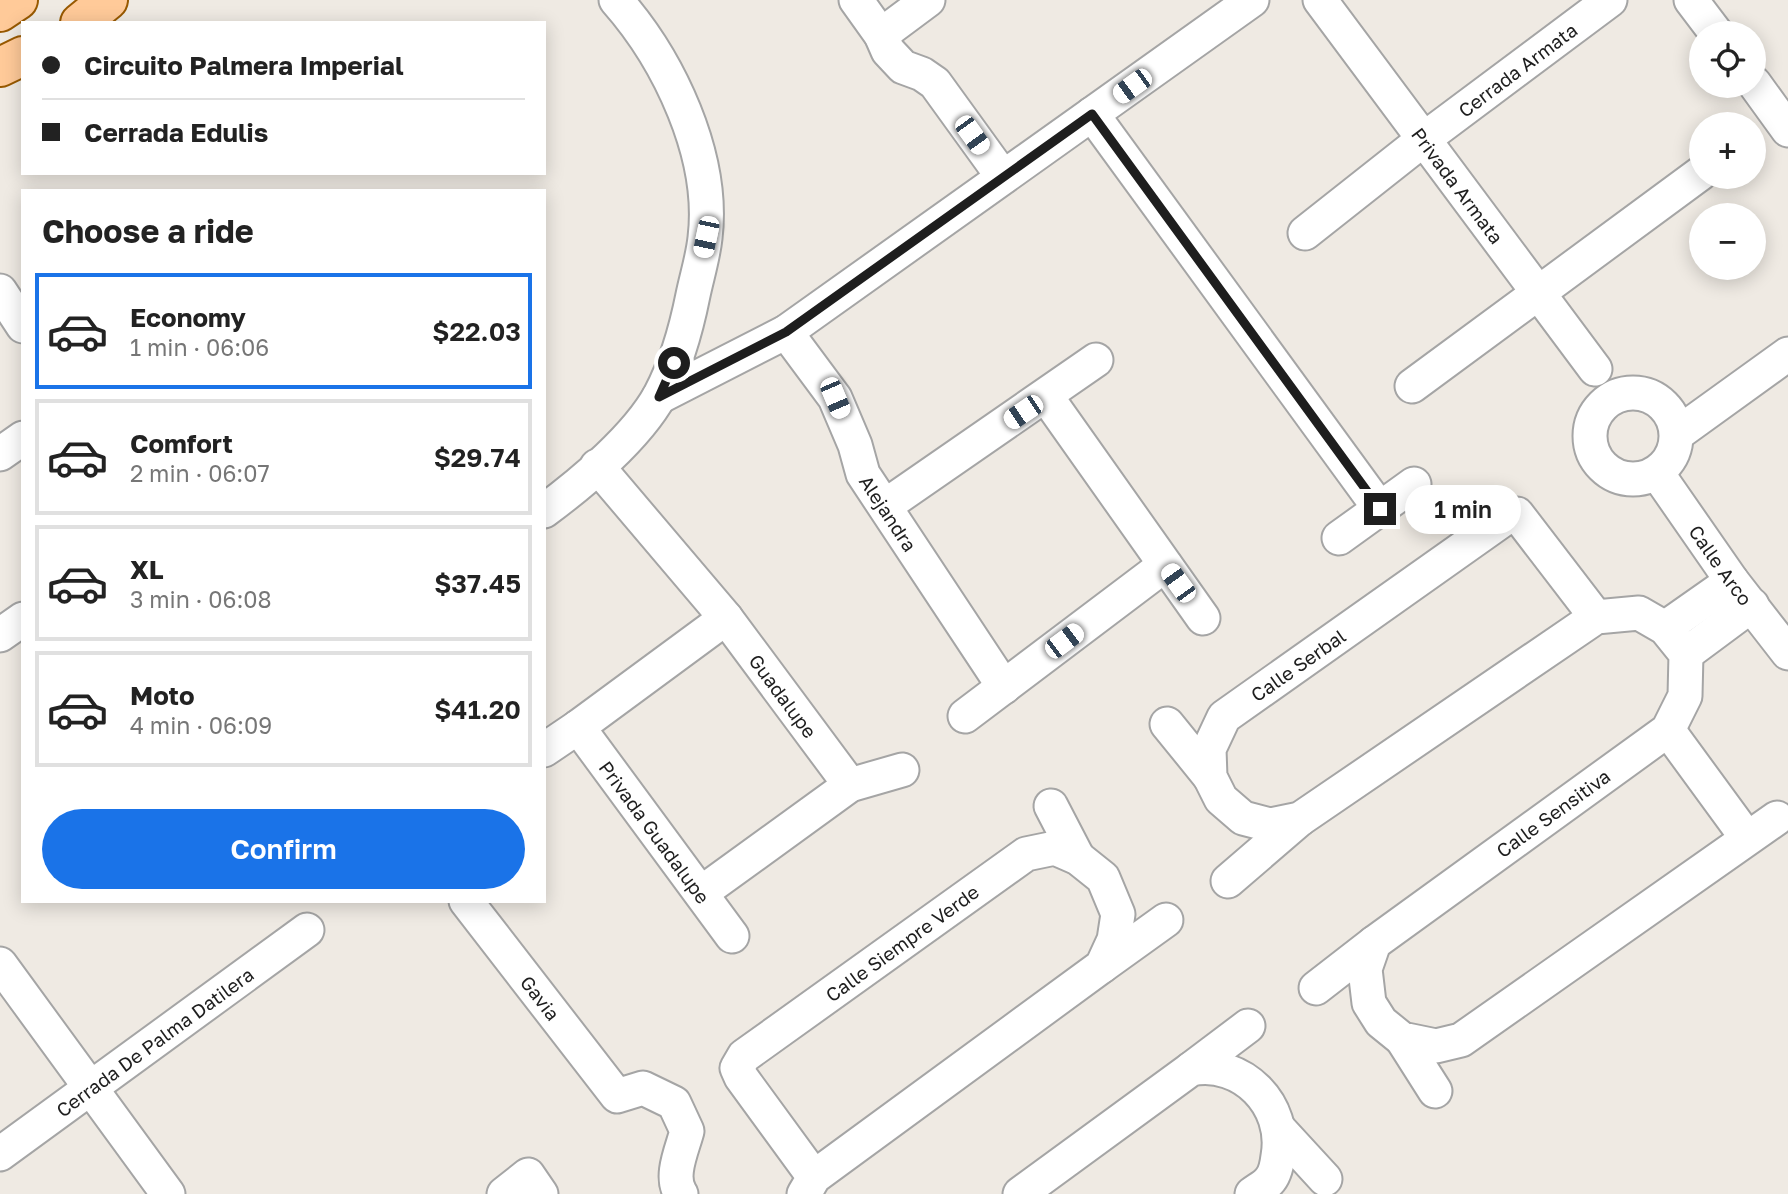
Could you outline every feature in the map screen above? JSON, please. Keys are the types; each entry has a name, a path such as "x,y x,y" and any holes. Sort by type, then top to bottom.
{"main road":[{"path":"0,12 18,0"},
{"path":"82,21 108,0"},
{"path":"0,67 21,57"}],"street":[{"path":"546,510 585,480 626,440 659,397 682,345 706,237 705,187 691,127 667,74 636,23 616,0"},
{"path":"856,0 881,35 888,51 903,67 922,74 935,83 1003,177"},
{"path":"881,35 928,0"},
{"path":"659,397 786,332 1252,0"},
{"name":"Privada Armata","path":"1320,0 1595,369"},
{"name":"Cerrada Armata","path":"1305,233 1424,139 1610,0"},
{"path":"1692,0 1707,21"},
{"path":"1761,98 1773,126"},
{"path":"1092,114 1380,509"},
{"path":"1412,386 1689,182"},
{"path":"0,291 21,323"},
{"name":"Alejandra","path":"786,332 835,398 855,444 863,474 1004,687"},
{"path":"1677,434 1788,354"},
{"path":"885,506 1096,360"},
{"path":"1638,393 1653,397 1674,419 1677,434 1672,456 1657,473 1644,479 1630,480 1615,476 1603,468 1590,441 1591,425 1598,411 1608,400 1623,394 1638,393"},
{"path":"1046,396 1203,618"},
{"path":"0,454 21,439"},
{"name":"Guadalupe","path":"597,466 726,618 850,785"},
{"name":"Calle Arco","path":"1657,473 1788,653"},
{"path":"1339,538 1414,484"},
{"name":"Calle Serbal","path":"1210,777 1209,749 1224,718 1504,519 1517,513 1596,617"},
{"path":"965,716 1165,565"},
{"path":"1228,881 1300,819 1596,617 1639,613 1676,642 1742,593"},
{"path":"546,749 726,618"},
{"path":"0,635 21,620"},
{"name":"Calle Sensitiva","path":"1316,988 1668,730 1685,696 1676,642"},
{"path":"1167,724 1210,777 1221,799 1242,818 1270,825 1300,819"},
{"name":"Privada Guadalupe","path":"579,727 732,936"},
{"path":"1668,730 1747,838"},
{"path":"701,893 850,785 902,769"},
{"name":"Calle Siempre Verde","path":"1051,806 1078,858"},
{"path":"1392,1030 1436,1046 1461,1040 1777,818"},
{"name":"Calle Siempre Verde","path":"809,1186 741,1077 737,1068 744,1056 1026,854 1055,848 1078,858 1102,878 1118,914 1114,940 1102,966"},
{"name":"Gavia","path":"468,903 617,1096 643,1088 674,1103 687,1131 679,1181"},
{"path":"809,1186 1166,920"},
{"name":"Cerrada De Palma Datilera","path":"0,1154 307,930"},
{"path":"1374,943 1365,969 1369,1003 1392,1030 1435,1091"},
{"path":"0,964 168,1194"},
{"path":"1020,1194 1248,1027"},
{"path":"1191,1069 1204,1067 1237,1074 1252,1083 1273,1112 1279,1129 1277,1164 1270,1181 1252,1194"},
{"path":"1279,1129 1325,1179"},
{"path":"504,1194 528,1175 541,1194"}],"route":[{"path":"674,363 659,397 786,332 1092,114 1380,509"}]}
